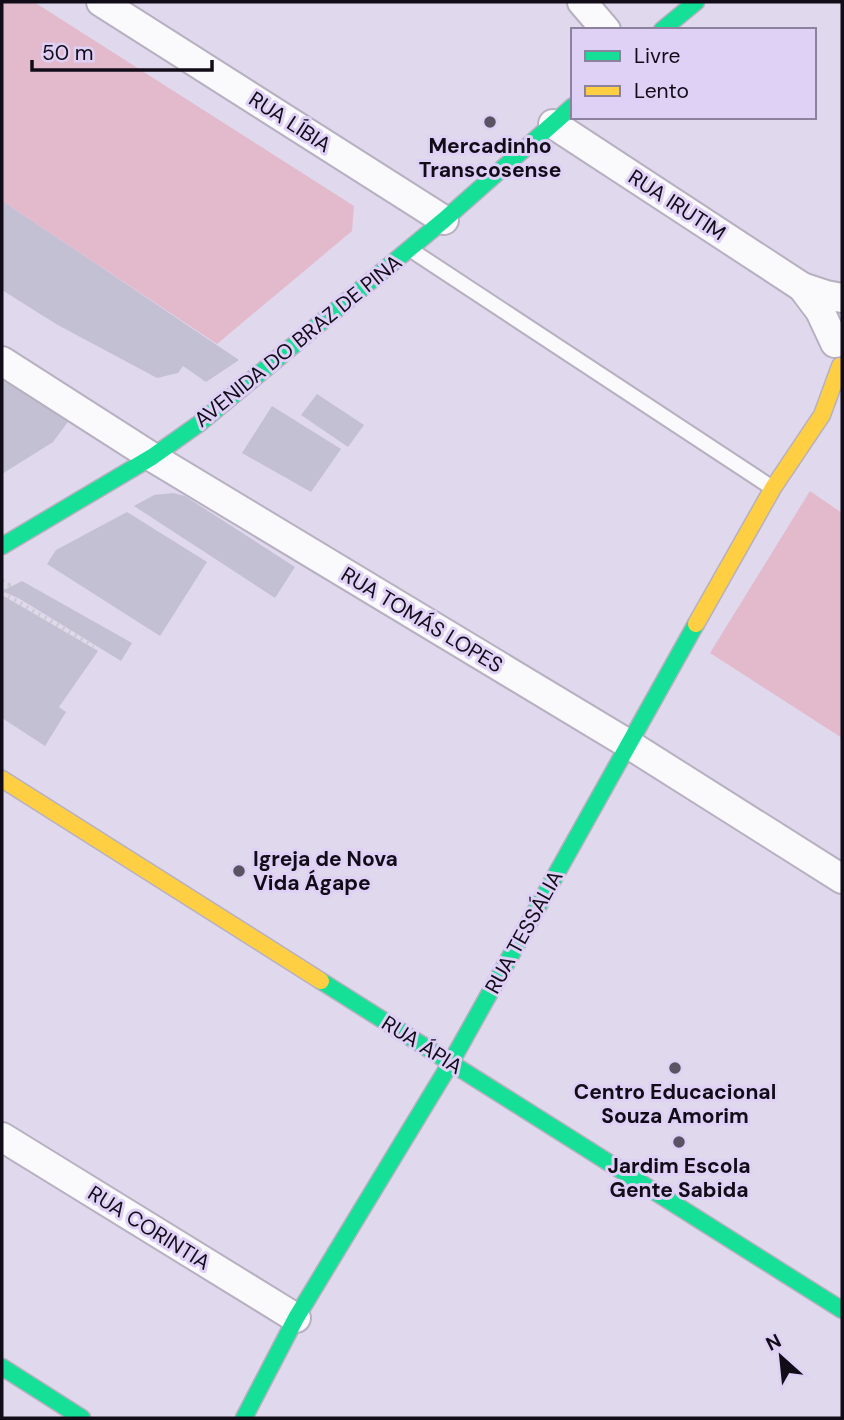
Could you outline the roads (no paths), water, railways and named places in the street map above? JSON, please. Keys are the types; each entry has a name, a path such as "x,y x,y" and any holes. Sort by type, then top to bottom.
{"street":[{"name":"RUA LÍBIA","path":"101,2 443,220"},
{"path":"582,2 604,28"},
{"path":"664,28 696,2"},
{"name":"AVENIDA DO BRAZ DE PINA","path":"2,546 152,457 200,423 410,249 563,115"},
{"name":"RUA IRUTIM","path":"563,115 802,287 842,298"},
{"name":"RUA IRUTIM","path":"802,287 825,320 840,350"},
{"name":"RUA TESSÁLIA","path":"244,1418 296,1318 450,1063 773,488 804,446 828,401 840,350"},
{"name":"RUA TOMÁS LOPES","path":"2,360 152,457 630,745 842,879"},
{"name":"RUA TESSÁLIA","path":"804,446 842,420"},
{"name":"RUA ÁPIA","path":"2,779 842,1310"},
{"name":"RUA CORINTIA","path":"2,1137 296,1318"},
{"path":"2,1367 82,1418"}],"lane":[{"path":"410,249 773,488"}],"place":[{"name":"Mercadinho Transcosense","path":"490,122"},
{"name":"Igreja de Nova Vida Ágape","path":"239,871"},
{"name":"Centro Educacional Souza Amorim","path":"675,1068"},
{"name":"Jardim Escola Gente Sabida","path":"679,1142"}]}
